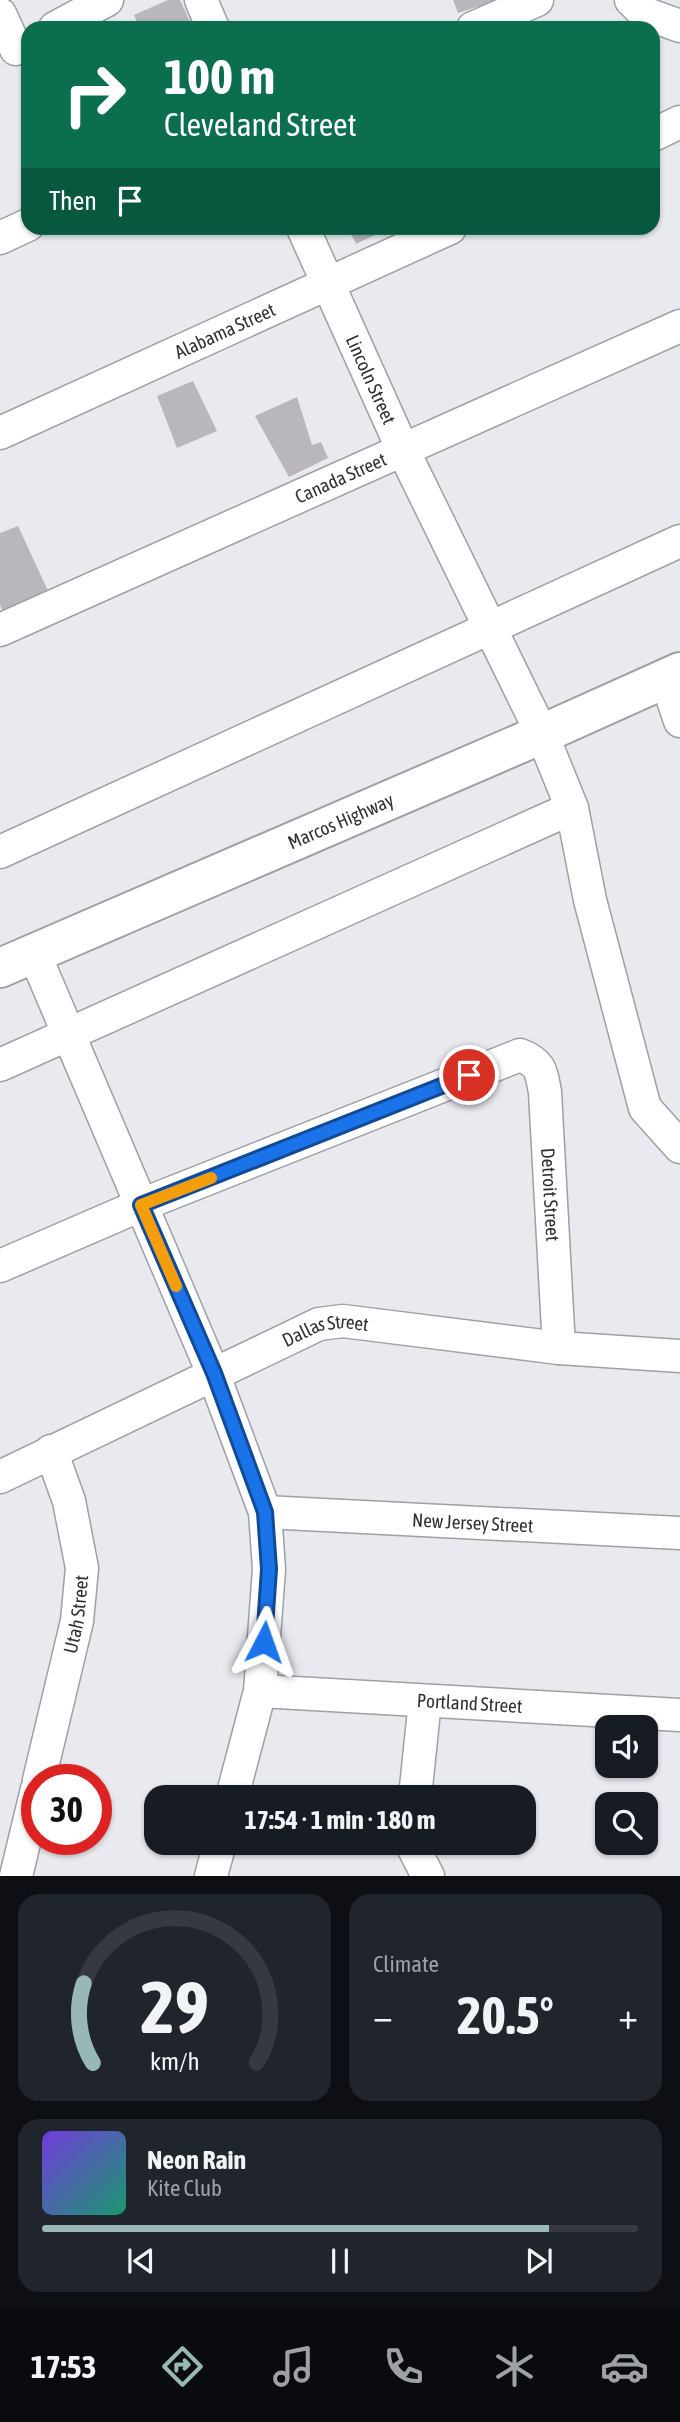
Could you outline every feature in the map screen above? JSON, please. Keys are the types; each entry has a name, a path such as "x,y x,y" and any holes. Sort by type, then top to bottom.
{"main road":[{"name":"Marcos Highway","path":"17,961 673,675"}],"street":[{"path":"68,21 107,0"},
{"path":"201,0 210,21"},
{"path":"489,21 537,0"},
{"path":"631,0 644,13 680,26"},
{"path":"0,14 15,49"},
{"path":"660,132 680,122"},
{"path":"0,238 21,228"},
{"name":"Lincoln Street","path":"306,235 402,449 542,734 572,808 590,900 645,1108 680,1147"},
{"name":"Alabama Street","path":"0,433 434,235"},
{"name":"Canada Street","path":"0,630 680,326"},
{"path":"0,852 680,541"},
{"path":"673,675 680,721"},
{"path":"0,1065 572,808"},
{"path":"17,961 68,1035 214,1373 265,1512 269,1569 260,1691 235,1785"},
{"name":"Detroit Street","path":"141,1205 520,1055 532,1060 540,1069 545,1092 559,1348"},
{"path":"0,1266 141,1205"},
{"name":"Dallas Street","path":"0,1477 319,1324 343,1321 559,1348 680,1356"},
{"name":"Utah Street","path":"43,1764 77,1621 82,1568 69,1501 51,1451"},
{"name":"New Jersey Street","path":"265,1512 680,1533"},
{"name":"Portland Street","path":"260,1691 680,1715"},
{"path":"416,1785 425,1700"},
{"path":"16,1876 21,1855"},
{"path":"211,1876 217,1855"},
{"path":"417,1855 428,1876"}],"building":[{"path":"168,0 180,0 190,21 136,21 134,15"},
{"path":"453,0 495,0 495,1 458,13"},
{"path":"352,235 375,235 356,244"},
{"path":"193,381 217,431 177,448 157,396"},
{"path":"297,397 312,445 321,442 328,458 289,477 255,416"},
{"path":"18,526 49,593 3,612 0,605 0,533"}],"slow traffic":[{"path":"176,1286 141,1205 211,1178"}],"route":[{"path":"264,1642 269,1569 265,1512 214,1373 141,1205 469,1075"}]}
